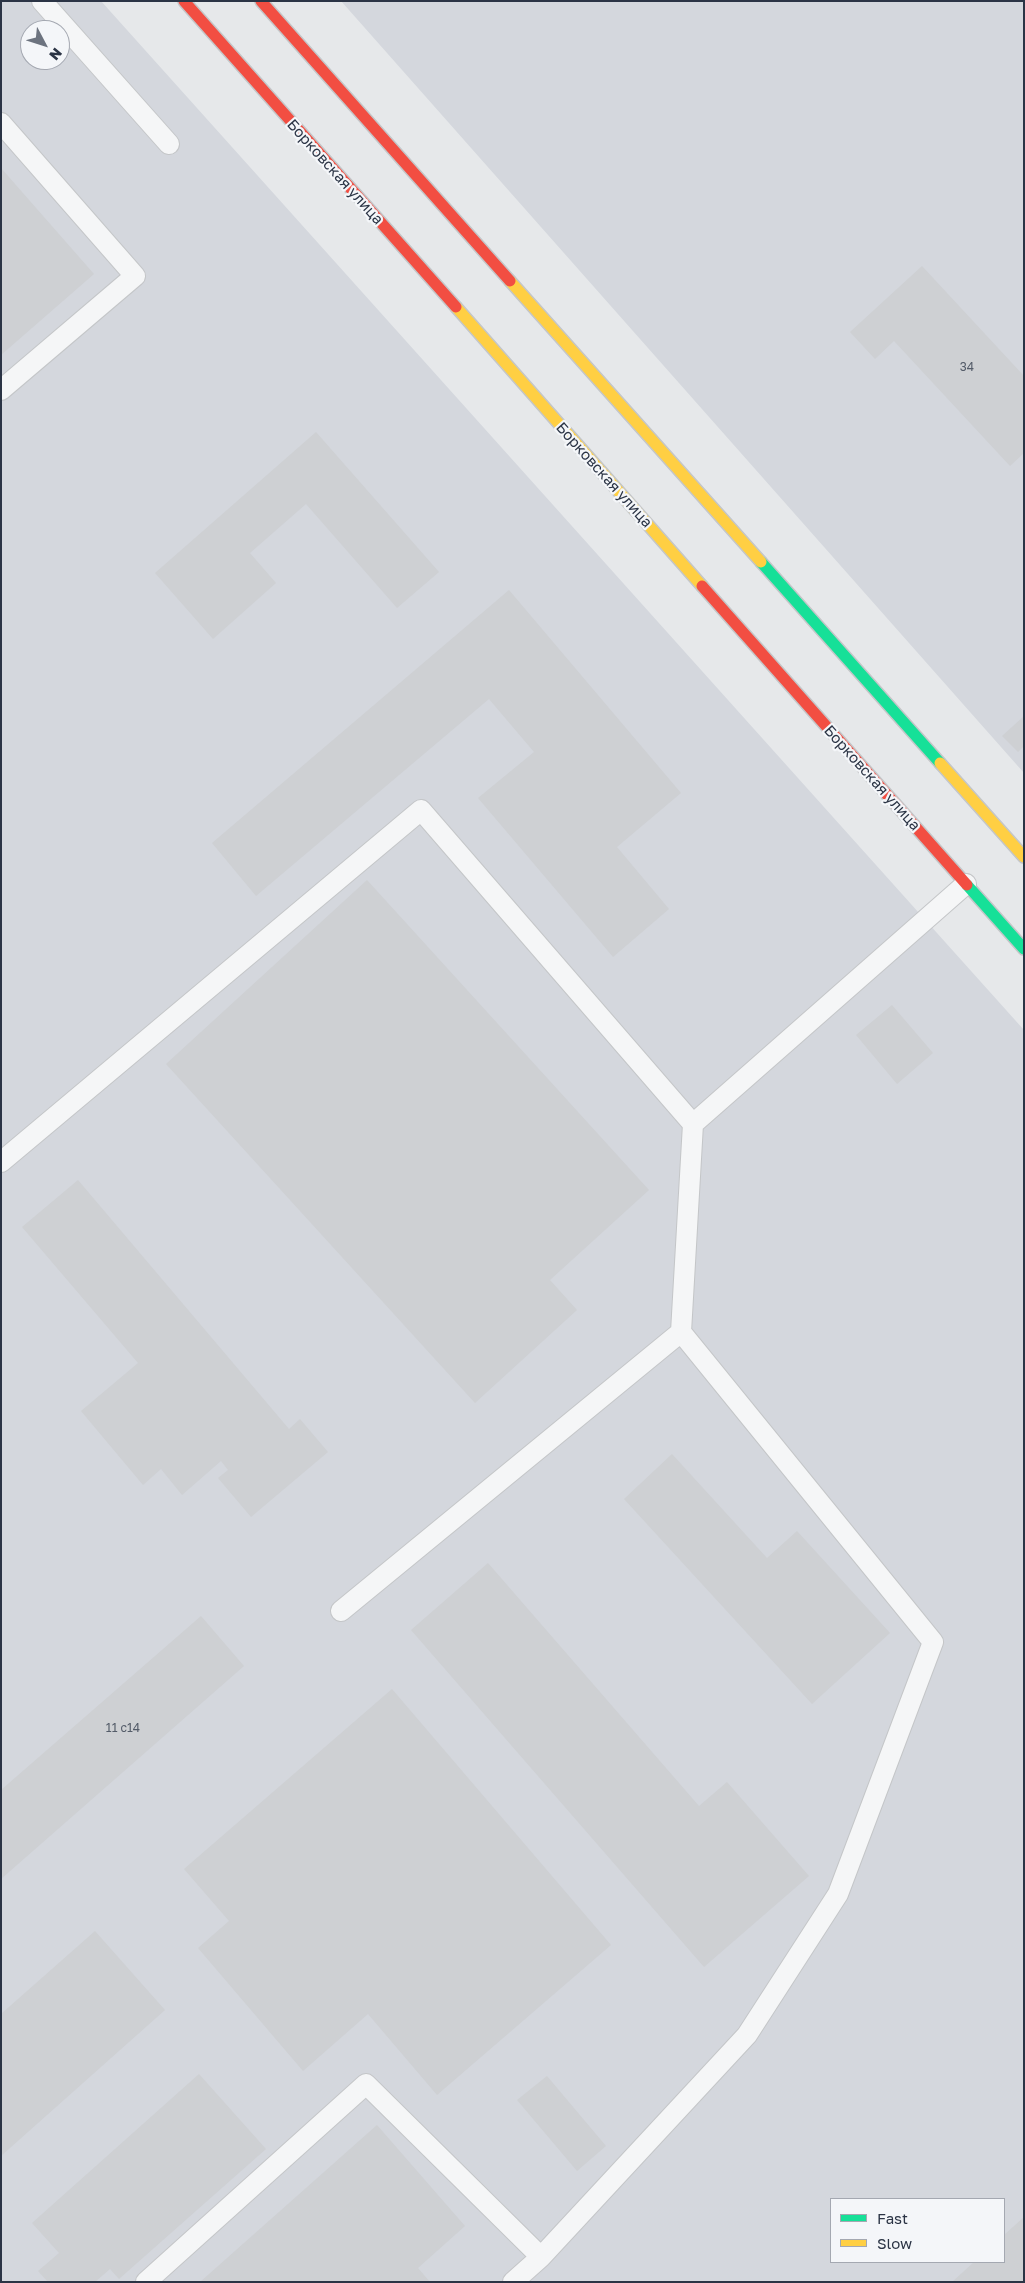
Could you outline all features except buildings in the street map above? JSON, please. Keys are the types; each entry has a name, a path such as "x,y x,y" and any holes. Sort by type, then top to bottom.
{"main road":[{"name":"Борковская улица","path":"184,1 1024,949"},
{"path":"260,1 1024,857"}],"lane":[{"path":"42,1 169,144"},
{"path":"1,123 134,276 1,390"},
{"path":"1,1162 421,810 693,1124 681,1332 933,1642 838,1894 746,2035 541,2257 513,2282"},
{"path":"693,1124 966,884"},
{"path":"342,1611 681,1332"},
{"path":"146,2282 366,2084 541,2257"}],"shaded area":[{"path":"1,1 101,1 1024,1030 1024,2282 1,2282"},
{"path":"341,1 1024,1 1024,773"}],"traffic: fast":[{"path":"761,562 940,763"},
{"path":"967,885 1024,949"}],"traffic: slow":[{"path":"510,281 761,562"},
{"path":"456,307 702,586"},
{"path":"940,763 1024,857"}],"traffic: jam":[{"path":"184,1 456,307"},
{"path":"261,1 510,281"},
{"path":"702,586 967,885"}]}
